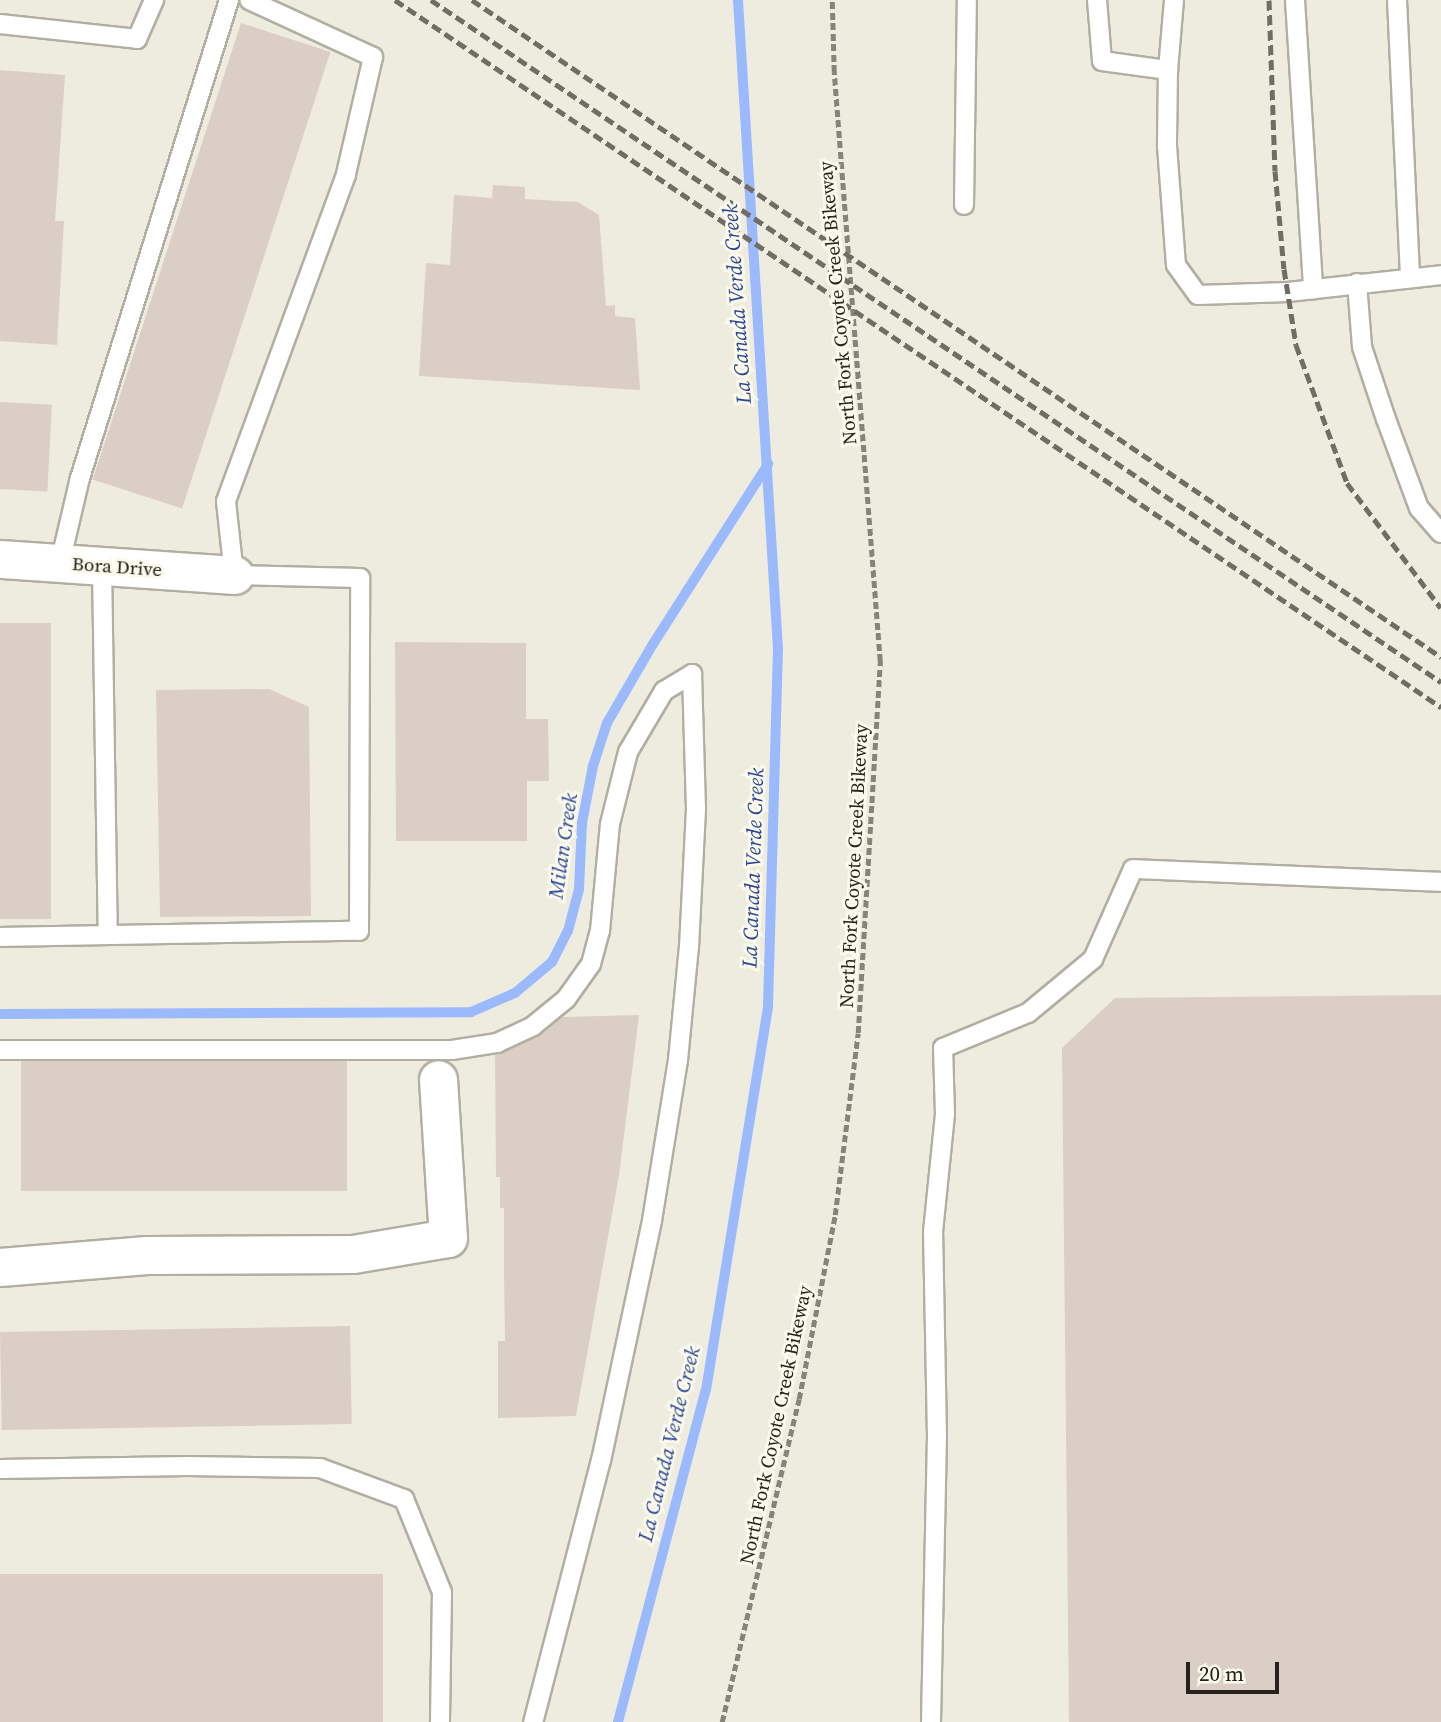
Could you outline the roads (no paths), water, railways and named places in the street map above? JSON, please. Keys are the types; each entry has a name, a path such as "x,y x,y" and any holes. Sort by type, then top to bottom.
{"street":[{"name":"Bora Drive","path":"0,559 234,575"},
{"path":"0,1267 148,1255 353,1254 448,1238 438,1079"}],"lane":[{"path":"0,24 137,39 154,0"},
{"path":"60,564 80,478 229,0"},
{"path":"0,937 359,931 360,578 234,575 226,501 346,174 373,57 249,0"},
{"path":"964,205 967,0"},
{"path":"1097,0 1101,61 1168,69"},
{"path":"1174,0 1168,69 1167,146 1176,265 1198,295 1313,289 1441,275"},
{"path":"1295,0 1313,289"},
{"path":"1397,0 1410,277"},
{"path":"1357,283 1362,347 1382,407 1419,508 1441,533"},
{"path":"102,566 108,935"},
{"path":"0,1050 452,1050 497,1043 533,1026 566,999 591,964 600,931 610,824 628,752 664,691 692,674 696,809 689,946 678,1060 652,1221 601,1460 533,1722"},
{"path":"931,1722 937,1437 933,1232 945,1114 943,1048 1028,1013 1093,959 1133,869 1441,882"},
{"path":"0,1469 187,1466 320,1468 404,1499 442,1592 440,1722"}],"waterway":[{"name":"La Canada Verde Creek","path":"618,1722 706,1390 768,1006 778,649 738,0"},
{"name":"Milan Creek","path":"0,1014 471,1012 515,993 552,962 568,931 579,889 582,823 593,766 607,723 653,644 768,464"}],"railway":[{"path":"395,0 1441,707"},
{"path":"431,0 1441,682"},
{"path":"472,0 1441,657"},
{"path":"1269,0 1275,171 1284,269 1296,345 1347,483 1441,608"}]}
